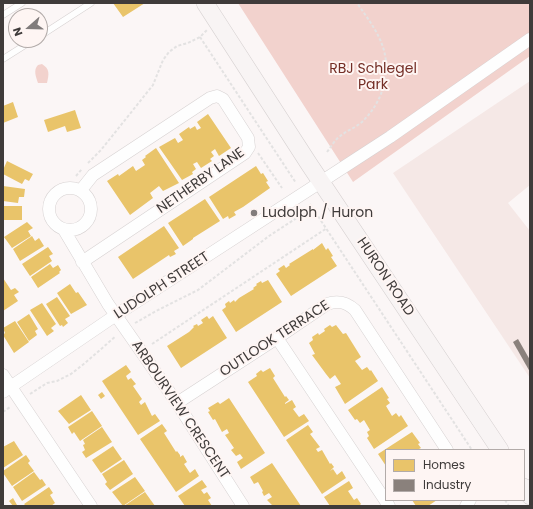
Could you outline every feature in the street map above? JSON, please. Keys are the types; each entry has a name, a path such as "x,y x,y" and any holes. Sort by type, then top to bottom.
{"main road":[{"name":"HURON ROAD","path":"205,3 499,449"}],"street":[{"name":"LUDOLPH STREET","path":"7,389 390,137 530,39"},
{"name":"NETHERBY LANE","path":"76,189 93,175 210,98 218,96 223,99 248,138 249,147 245,152 82,262"},
{"path":"64,188 76,189 86,195 90,201 90,216 82,227 74,230 64,230 54,224 50,218 49,203 52,196 58,191 64,188"},
{"name":"ARBOURVIEW CRESCENT","path":"64,230 116,316 177,403 243,506"},
{"name":"OUTLOOK TERRACE","path":"177,403 327,304 335,301 349,304 355,310 446,449"},
{"path":"277,338 388,506"},
{"path":"3,375 7,389 91,506"}],"lane":[{"path":"3,15 22,3"},
{"path":"48,31 91,3"},
{"path":"3,59 20,48"}],"path":[{"path":"327,152 338,138 361,124 370,115 379,99 384,83 387,66 385,52 380,39 357,3"},
{"path":"87,164 101,150 153,85 163,60 169,52 177,46 188,43 200,37 217,21"},
{"path":"200,37 298,186"},
{"path":"256,149 282,188"},
{"path":"76,189 77,173 82,168"},
{"path":"308,202 318,214 471,449"},
{"path":"135,323 198,290 269,236 312,208"},
{"path":"152,344 327,228"},
{"path":"30,394 47,383 57,381 71,374 117,336"},
{"path":"3,412 11,407"}],"shaded area":[{"path":"530,81 530,185 508,203 530,231 530,378 393,173"}],"green space":[{"name":"RBJ Schlegel Park","path":"238,3 530,3 530,56 353,182"},
{"path":"42,64 48,72 47,83 38,83 36,76 36,67"}],"building: Homes":[{"path":"113,3 145,3 123,17"},
{"path":"13,102 18,117 3,123 3,106"},
{"path":"75,110 81,128 67,132 65,126 48,132 44,120"},
{"path":"208,114 231,148 219,156 215,149 211,152 214,156 210,159 212,161 201,168 197,162 193,164 196,169 192,172 193,174 182,180 159,147 175,138 178,143 183,140 179,134 189,127 190,129 195,126 197,130 201,128 197,122"},
{"path":"156,148 179,183 163,191 159,186 150,193 153,198 130,215 107,181 118,174 119,176 133,166 136,171 145,165 142,160"},
{"path":"7,161 33,174 29,181 25,179 22,184 3,174"},
{"path":"256,166 261,174 263,173 270,188 234,212 236,215 229,219 228,216 223,219 209,197"},
{"path":"3,186 25,189 24,197 19,197 18,203 3,201"},
{"path":"205,199 220,221 183,246 168,223"},
{"path":"3,206 22,206 22,220 3,220"},
{"path":"27,222 33,228 28,231 31,236 12,248 4,237"},
{"path":"164,226 179,248 174,251 176,254 170,257 169,255 133,279 118,257"},
{"path":"32,236 35,241 39,238 44,246 20,261 13,249"},
{"path":"322,243 326,250 328,248 333,256 331,257 337,266 291,296 276,274 280,271 278,269 284,265 286,268 290,265 289,264"},
{"path":"48,247 53,254 49,256 52,261 30,276 22,264"},
{"path":"50,264 53,268 58,265 61,270 59,272 60,273 38,288 31,277"},
{"path":"3,278 11,290 15,288 19,292 14,295 18,301 3,311"},
{"path":"268,280 282,302 236,332 222,310 226,307 225,304 234,300 235,302 254,289 253,288 257,285 256,284 261,281 262,283"},
{"path":"70,284 87,305 71,314 57,293"},
{"path":"57,297 70,316 65,319 68,323 63,327 62,325 60,326 46,304"},
{"path":"42,303 56,324 51,328 54,331 47,336 30,310"},
{"path":"29,314 38,329 35,331 37,335 29,341 17,322"},
{"path":"207,316 209,319 213,316 227,338 181,368 167,346 189,332 194,327 193,326 197,324 198,326 203,323 201,320"},
{"path":"15,321 29,342 14,353 3,335 5,333 3,328"},
{"path":"330,325 332,327 336,325 343,334 346,333 361,357 355,361 362,370 367,367 370,371 371,370 378,381 345,404 335,387 341,384 335,375 330,379 326,374 312,355 315,354 309,343 313,340 312,337 325,331 324,329"},
{"path":"126,365 131,372 126,376 128,380 131,378 136,384 133,386 142,399 139,402 141,405 145,402 152,416 155,414 160,421 138,435 102,381"},
{"path":"270,368 275,376 273,378 285,397 286,396 289,400 285,404 292,400 296,407 293,409 299,417 304,414 309,421 284,437 248,382 257,376 256,374 261,370 263,372"},
{"path":"382,387 389,398 387,399 390,403 386,406 392,416 396,413 399,417 401,415 408,426 374,449 367,438 369,436 367,432 370,430 364,420 360,423 357,419 355,420 348,410"},
{"path":"102,392 105,396 101,399 98,395"},
{"path":"81,395 91,410 69,424 58,411"},
{"path":"229,398 265,453 241,469 237,462 243,458 240,454 236,456 231,450 234,448 225,435 229,433 227,429 222,432 215,419 213,420 208,412 210,411 208,408 218,402 220,404"},
{"path":"92,411 102,426 80,441 74,432 72,434 68,427"},
{"path":"162,424 167,431 164,433 176,452 177,451 180,457 183,455 187,462 184,464 190,473 195,469 199,476 176,492 140,439"},
{"path":"308,425 313,432 310,434 320,447 316,449 318,452 322,450 330,464 331,463 334,467 330,471 333,469 337,475 342,471 346,478 322,494 286,440"},
{"path":"102,427 112,442 86,458 82,452 85,450 83,440"},
{"path":"412,432 420,443 418,444 421,448 419,449 386,449"},
{"path":"14,441 23,455 3,468 3,447"},
{"path":"113,446 122,459 101,473 92,460"},
{"path":"385,449 385,464 378,454"},
{"path":"26,455 30,461 28,463 34,471 12,486 3,471"},
{"path":"124,460 133,474 110,490 105,484 107,482 102,474"},
{"path":"272,463 301,506 273,506 267,500 272,497 269,493 264,496 258,482 254,484 250,477"},
{"path":"34,472 46,485 22,501 13,487"},
{"path":"135,477 145,491 123,506 112,492"},
{"path":"202,480 207,487 201,490 204,494 207,492 211,498 208,500 212,506 185,506 178,496"},
{"path":"349,481 353,488 348,491 354,500 357,498 361,504 359,506 330,506 324,497"},
{"path":"49,487 53,493 50,495 55,503 51,506 26,506 24,504"},
{"path":"145,492 155,506 124,506"},
{"path":"13,498 17,505 15,506 13,506 9,501"},
{"path":"413,501 436,501 428,506 416,506"}],"building: Industry":[{"path":"518,339 530,360 530,372 513,342"}],"place":[{"name":"Ludolph / Huron","path":"254,213"}]}
